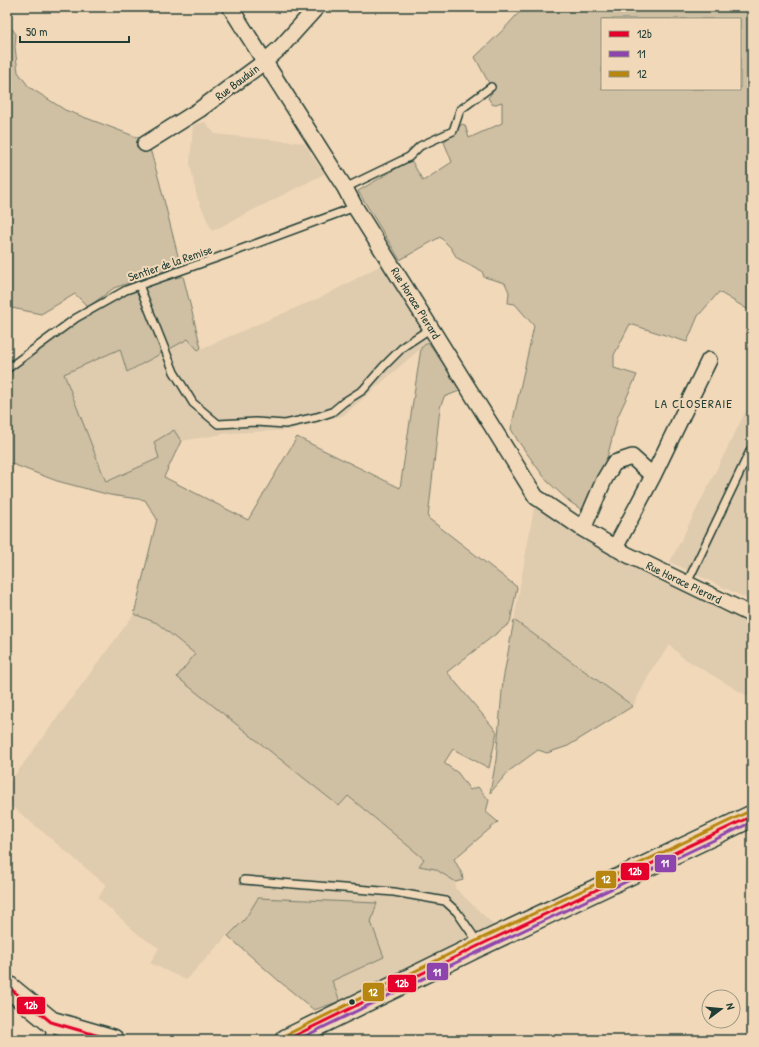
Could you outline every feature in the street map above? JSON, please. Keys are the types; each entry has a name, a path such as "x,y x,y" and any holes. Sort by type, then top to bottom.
{"main road":[{"path":"286,1040 480,945 752,816"},
{"path":"7,986 50,1031 113,1040"}],"street":[{"name":"Rue Horace Pierard","path":"230,7 345,188 355,207 536,497 582,529 616,548 752,615"},
{"name":"Rue Bauduin","path":"145,144 199,110 264,62 280,48 317,7"},
{"path":"616,548 653,476 709,360"},
{"path":"582,529 604,480 614,463 632,457 653,476"}],"lane":[{"path":"345,188 409,157 420,146 453,132 460,110 491,87"},
{"name":"Sentier de la Remise","path":"7,369 76,318 126,290 236,252 355,207"},
{"path":"139,286 174,372 193,403 218,424 256,422 285,424 332,412 344,402 363,390 382,367 404,346 431,328"},
{"path":"687,583 752,447"},
{"path":"244,880 394,892 445,901 457,912 480,945"}],"shaded area":[{"path":"524,7 752,7 752,312 719,292 698,316 687,342 630,324 614,355 614,368 637,375 618,416 604,469 584,511 570,502 547,481 511,429 534,326 515,304 508,303 509,292 505,283 484,277 482,271 457,258 451,248 440,237 400,260 358,191 411,160 423,181 452,162 444,142 462,124 465,125 469,138 502,123 502,102 493,105 488,98 493,91 475,57"},
{"path":"7,22 16,34 15,47 18,72 29,87 65,110 142,139 150,149 179,260 182,265 114,288 88,307 75,294 41,314 7,307 7,112 13,94 10,74 7,69"},
{"path":"205,122 215,134 304,143 324,174 212,231 197,197 190,164 193,125"},
{"path":"383,264 428,342 344,415 290,430 229,433 181,441 174,430 159,458 106,482 64,374 121,348 128,372 188,339 198,350 326,295"},
{"path":"183,276 201,348 198,350 188,339 127,372 120,349 64,374 106,482 159,458 154,442 174,430 181,441 164,477 248,520 297,437 400,488 421,348 428,342 462,390 444,397 440,408 428,518 517,587 510,623 447,672 497,732 489,768 453,749 444,763 458,773 470,790 478,787 489,800 486,812 498,822 454,859 462,874 463,880 456,882 435,869 419,866 424,859 348,796 339,806 177,677 195,654 157,623 134,614 157,519 145,500 110,495 57,481 7,462 7,372 82,318 113,300 143,287"},
{"path":"752,399 752,601 670,562"},
{"path":"536,497 752,616 752,699 682,657 670,645 652,669 633,706 514,620"},
{"path":"134,614 157,623 195,654 178,677 339,806 348,796 425,860 420,866 435,869 456,882 455,888 497,928 340,1001 332,981 384,957 371,922 258,898 245,919 186,980 150,963 159,948 139,935 98,898 106,885 7,802 7,786"},
{"path":"514,620 633,706 568,746 547,753 538,750 509,771 490,793 496,760 503,680"},
{"path":"258,898 377,903 371,922 384,957 332,981 340,1001 314,1010 228,936 245,919"}],"transit line":[{"name":"12","path":"284,1036 478,940 750,811"},
{"name":"12b","path":"286,1040 480,945 752,816"},
{"name":"11","path":"297,1040 482,950 752,822"},
{"name":"12b","path":"7,986 51,1022 113,1040"}],"district":[{"name":"LA CLOSERAIE","path":"694,403"}]}
